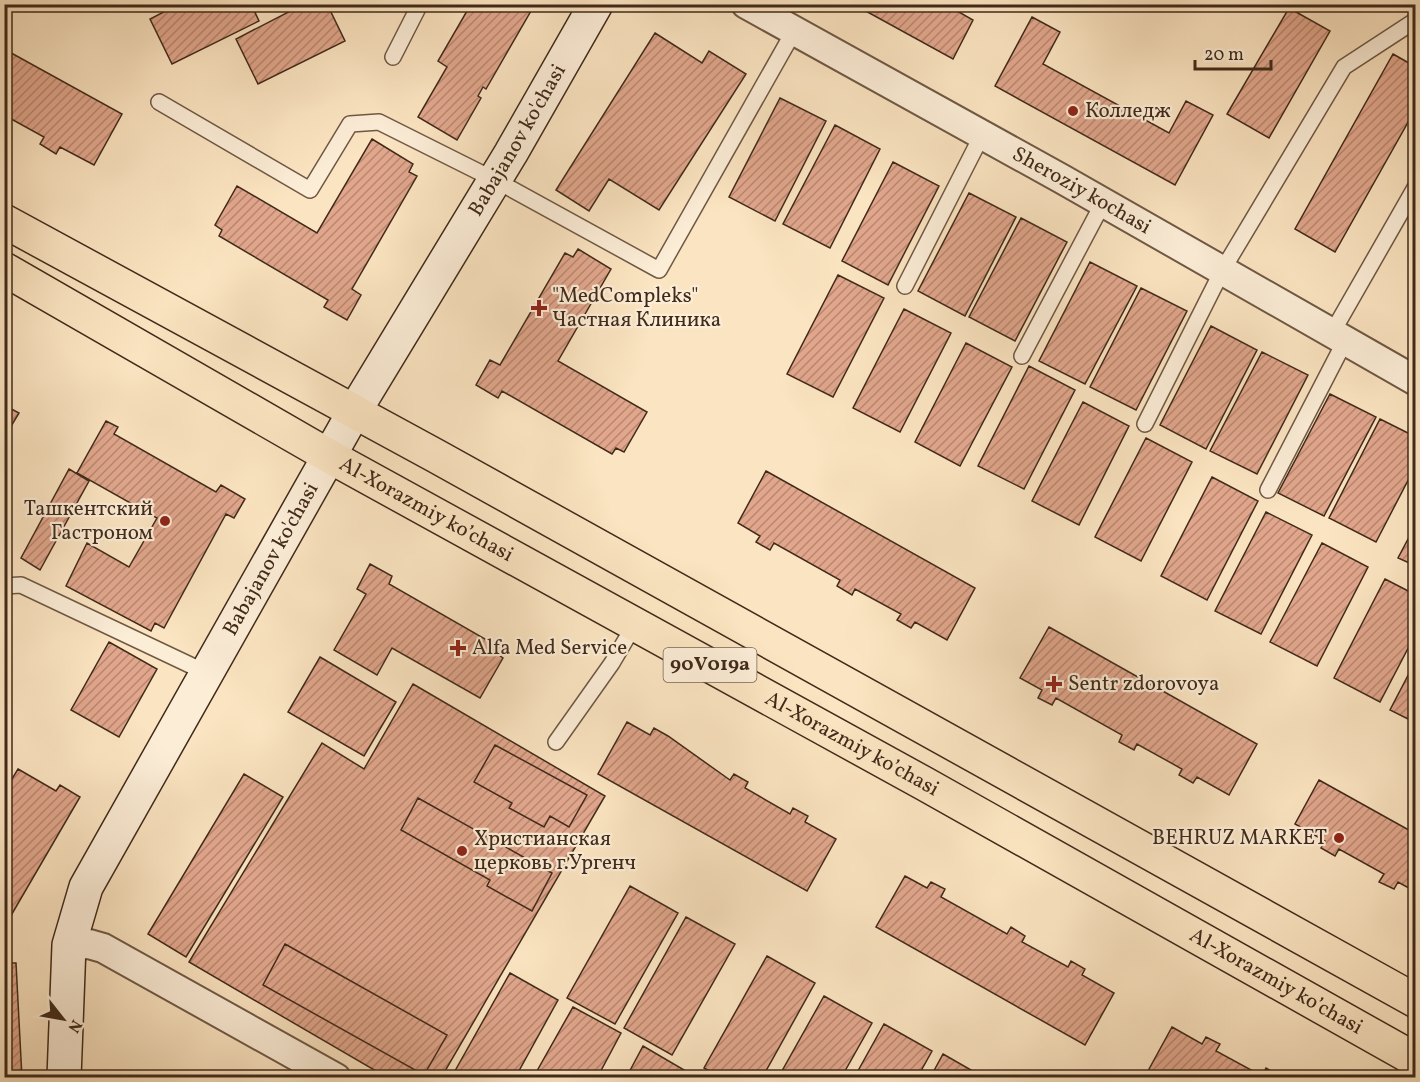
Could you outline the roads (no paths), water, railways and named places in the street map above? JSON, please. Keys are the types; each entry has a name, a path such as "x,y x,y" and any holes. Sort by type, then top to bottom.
{"main road":[{"name":"90V019a","path":"4,221 446,461 1416,1002"},
{"name":"Al-Xorazmiy ko’chasi","path":"4,269 329,456 925,784 1416,1060"}],"street":[{"name":"Babajanov ko'chasi","path":"64,1077 69,945 86,887 354,412 495,180 596,4"},
{"name":"Sheroziy kochasi","path":"746,4 1416,381"},
{"path":"69,945 89,944 103,948 336,1077"}],"lane":[{"path":"393,57 420,4"},
{"path":"1145,424 1222,271 1344,67 1416,20"},
{"path":"159,102 310,190 350,124 379,122 495,180 659,270 794,31"},
{"path":"905,285 982,135"},
{"path":"1268,490 1338,337 1416,186"},
{"path":"1023,356 1103,203"},
{"path":"4,586 21,585 207,673"},
{"path":"556,742 612,663 635,624"}],"place":[{"name":"Колледж","path":"1073,111"},
{"name":"\"MedCompleks\" Частная Клиника","path":"539,308"},
{"name":"Ташкентский Гастроном","path":"165,521"},
{"name":"Alfa Med Service","path":"458,648"},
{"name":"Sentr zdorovoya","path":"1054,684"},
{"name":"BEHRUZ MARKET","path":"1339,838"},
{"name":"Христианская церковь г.Ургенч","path":"462,851"}]}
